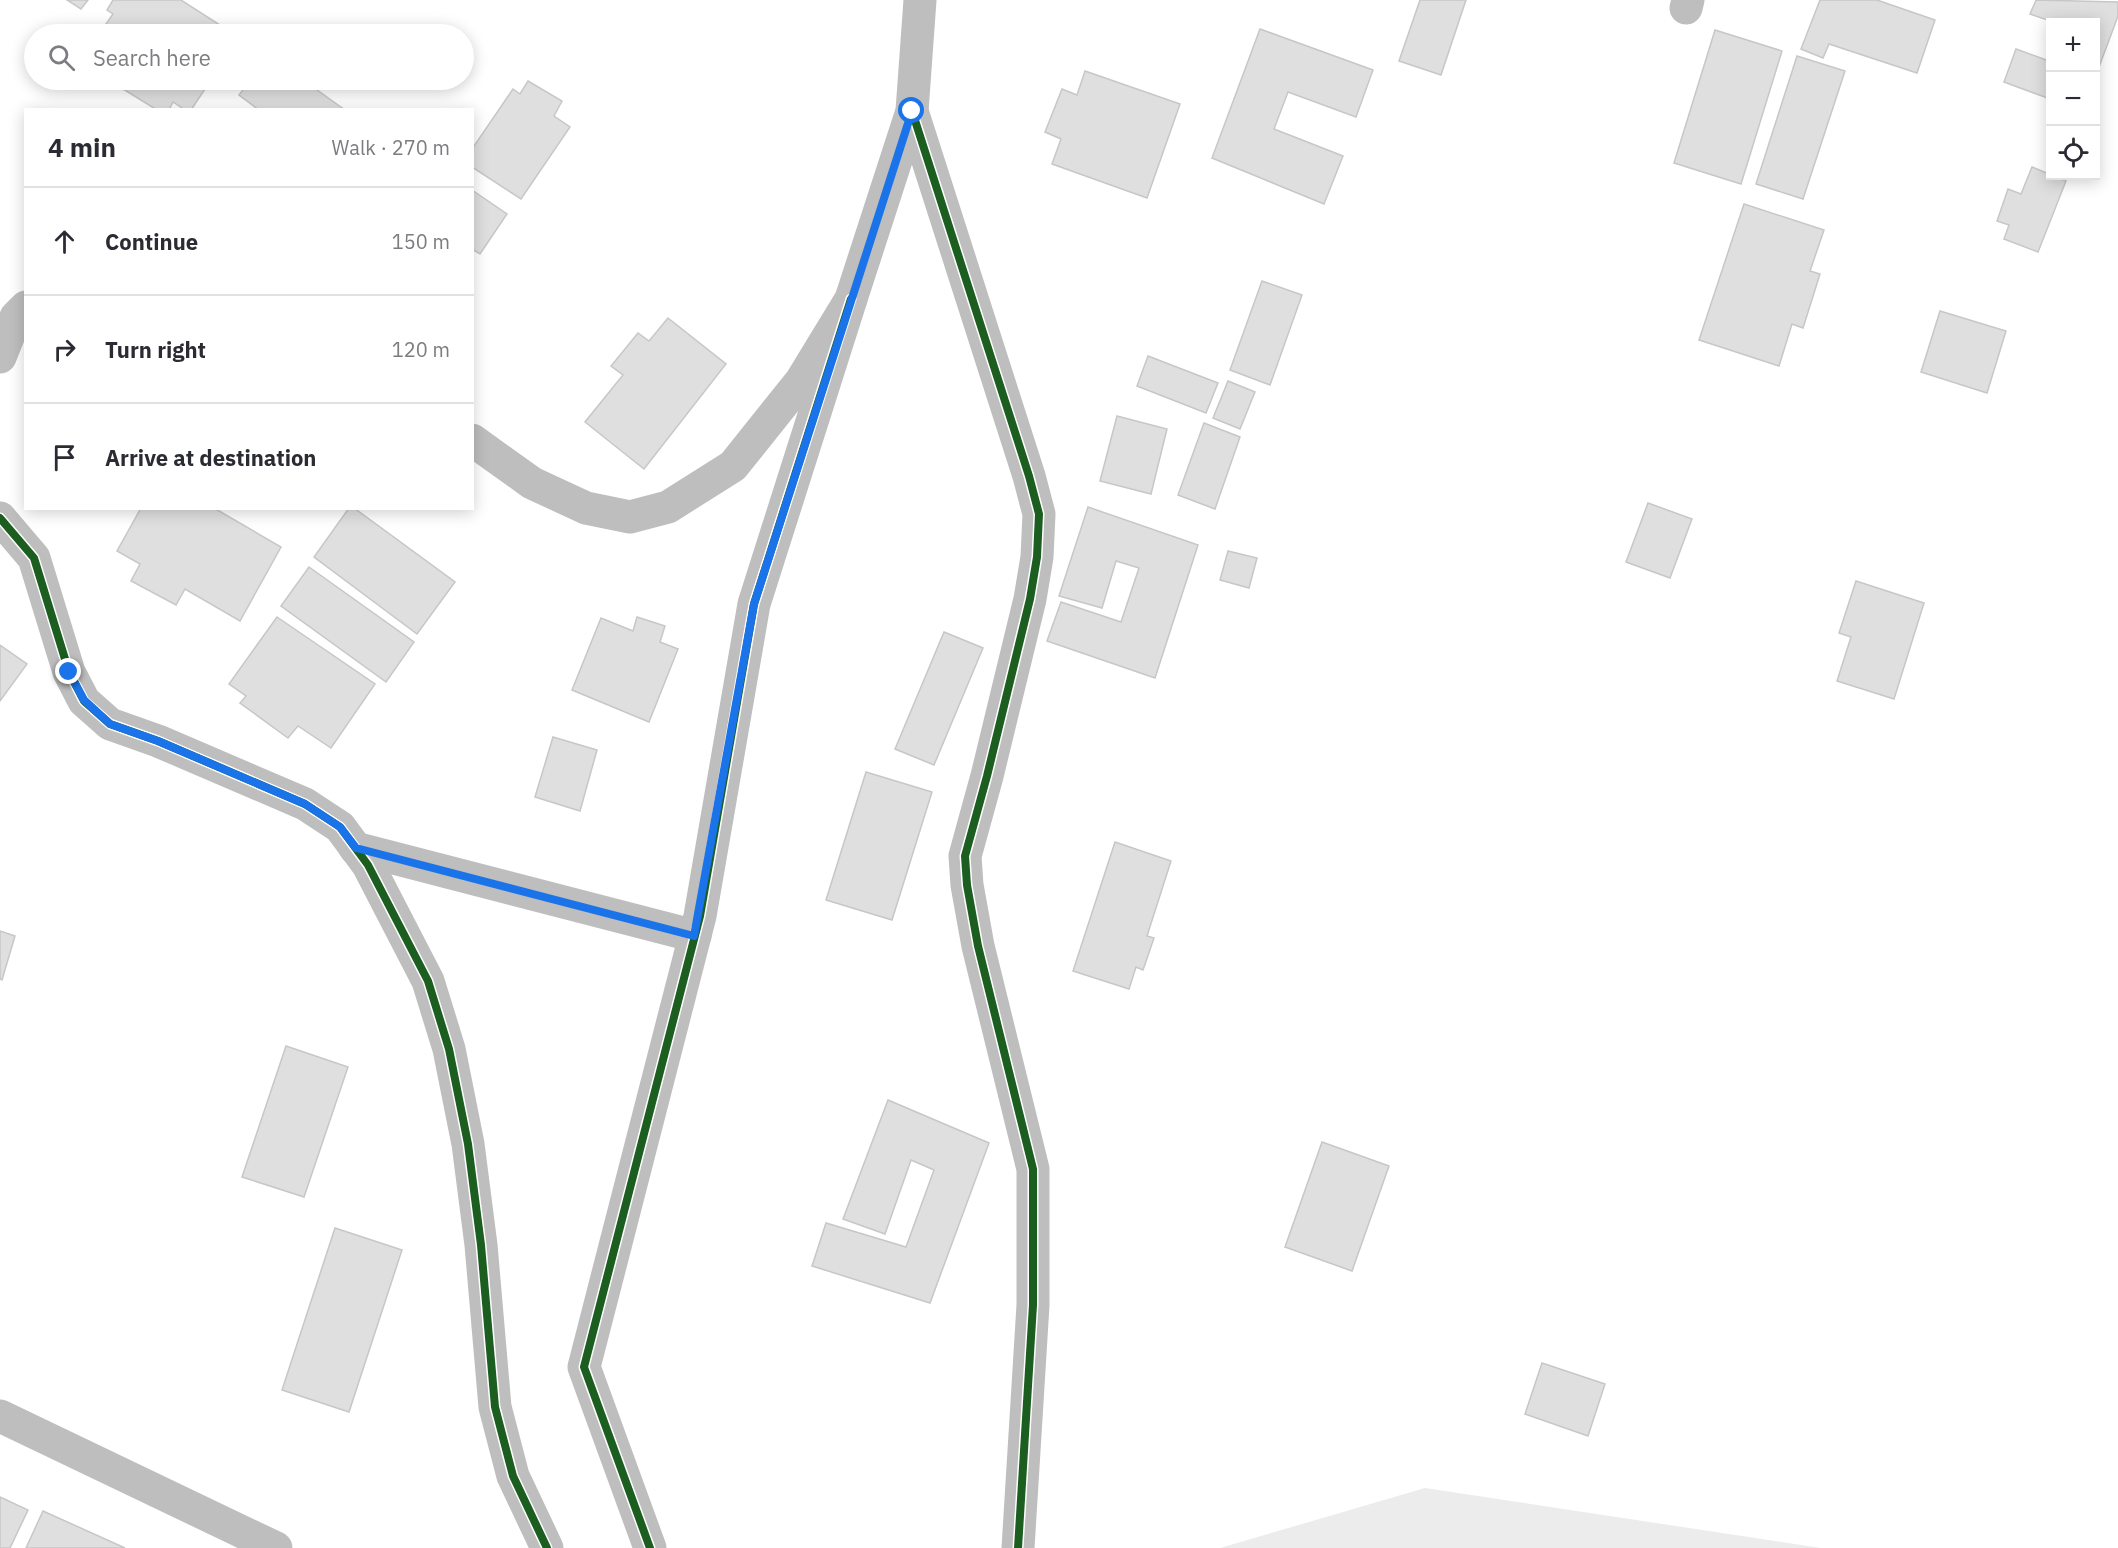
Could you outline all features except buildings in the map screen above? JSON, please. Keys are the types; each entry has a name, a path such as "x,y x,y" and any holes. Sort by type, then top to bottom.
{"street":[{"path":"651,1548 584,1367 694,936 754,604 912,111 920,0"},
{"path":"912,111 1029,476 1039,514 1037,557 1030,599 965,856 967,885 978,946 1033,1169 1033,1305 1018,1548"},
{"path":"474,441 532,483 586,508 630,517 668,507 733,466 801,381 851,299"},
{"path":"0,357 16,317 24,309"},
{"path":"0,518 34,558 69,672 84,700 110,724 158,741 305,804 340,827 368,865 428,981 449,1049 470,1155 481,1245 495,1407 513,1476 547,1548"},
{"path":"356,848 694,936"},
{"path":"0,1416 276,1548"}],"shaded area":[{"path":"1425,1488 1821,1548 1220,1548"}],"cycle path":[{"path":"912,111 1029,476 1039,514 1037,557 1030,599 965,856 967,885 978,946 1033,1169 1033,1305 1018,1548"},
{"path":"650,1548 584,1367 700,916 754,604 851,299"},
{"path":"0,518 34,558 69,672 84,701 110,724 158,741 305,804 340,827 368,865 428,981 449,1049 468,1144 481,1245 495,1407 513,1476 547,1548"}],"route":[{"path":"69,672 84,700 110,724 158,741 305,804 340,827 356,848 694,936 700,916 754,604 912,111"}]}
